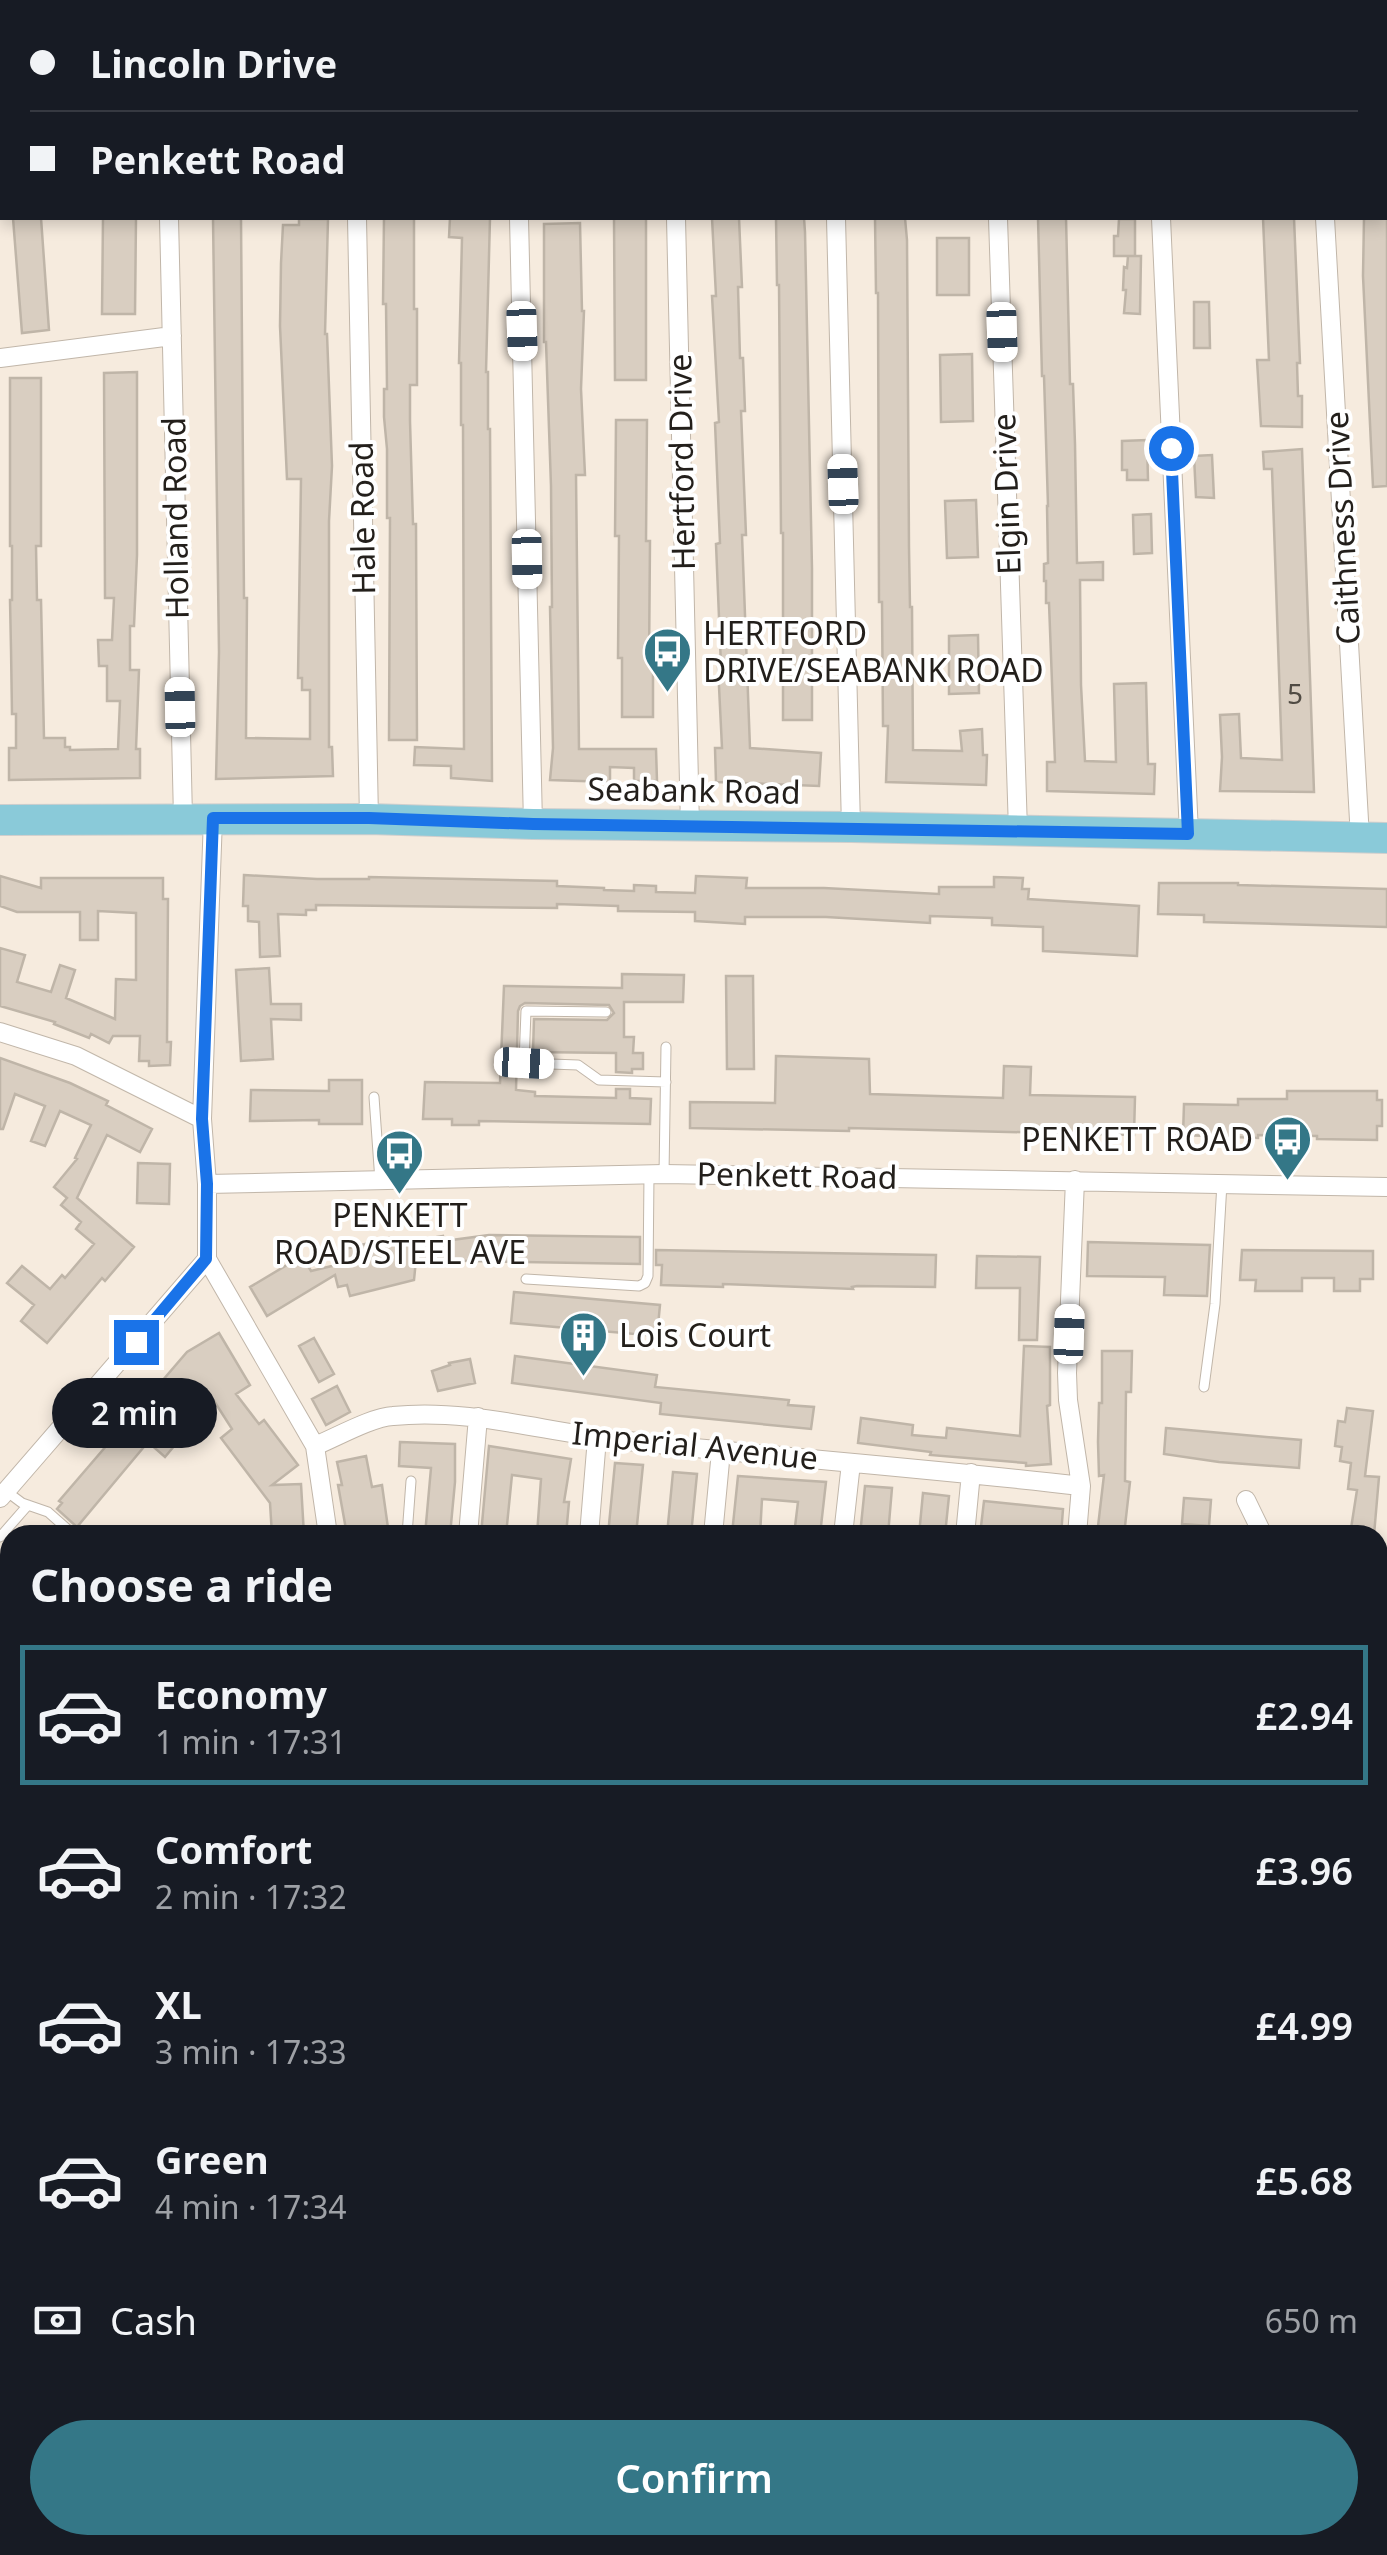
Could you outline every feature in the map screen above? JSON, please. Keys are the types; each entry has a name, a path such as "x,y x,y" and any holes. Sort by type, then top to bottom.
{"main road":[{"name":"Seabank Road","path":"0,820 369,818 1374,838"}],"street":[{"name":"Holland Road","path":"169,220 182,818"},
{"name":"Hale Road","path":"358,220 369,818"},
{"path":"519,220 533,824"},
{"name":"Hertford Drive","path":"676,220 690,827"},
{"path":"836,220 851,827"},
{"name":"Elgin Drive","path":"998,220 1018,830"},
{"path":"1161,220 1188,834"},
{"name":"Caithness Drive","path":"1325,220 1374,838"},
{"path":"1,352 172,336"},
{"path":"213,818 202,1119 207,1184 206,1259 315,1446 327,1525"},
{"path":"0,1032 76,1056 202,1119"},
{"name":"Penkett Road","path":"207,1184 657,1175 1387,1187"},
{"path":"1075,1180 1067,1373 1081,1486 1077,1525"},
{"path":"3,1495 206,1259"},
{"name":"Imperial Avenue","path":"315,1446 388,1416 478,1417 597,1438 1081,1486"},
{"path":"469,1525 478,1417"},
{"path":"590,1525 597,1438"},
{"path":"714,1525 721,1451"},
{"path":"845,1525 851,1463"},
{"path":"966,1525 971,1473"},
{"path":"1246,1500 1258,1525"}],"lane":[{"path":"606,1012 526,1011 524,1063 578,1066 599,1080 666,1082"},
{"path":"526,1279 639,1286 645,1283 666,1082 666,1047"},
{"path":"374,1097 380,1180"},
{"path":"1204,1388 1222,1183"},
{"path":"408,1525 412,1481"},
{"path":"3,1495 48,1512 63,1525"},
{"path":"10,1525 28,1505"}],"building":[{"path":"13,220 41,220 49,330 22,333"},
{"path":"103,220 136,220 135,314 102,314"},
{"path":"213,220 241,220 246,738 310,739 310,690 302,690 302,678 298,678 301,479 287,479 281,263 283,225 299,225 299,220 328,220 325,334 332,466 329,747 333,776 216,779 219,652"},
{"path":"384,220 414,220 417,385 410,385 410,421 416,524 417,740 389,740 390,518"},
{"path":"450,220 490,220 486,372 490,429 492,781 451,778 451,766 414,765 415,747 464,749 463,425 459,363 462,238 449,237"},
{"path":"614,220 646,220 646,380 615,380"},
{"path":"712,220 739,220 740,358 745,411 741,411 746,535 742,535 750,748 821,753 819,786 716,782 715,748 722,748 716,544 720,543 715,423 719,422 712,296 716,296"},
{"path":"776,220 804,220 812,720 783,720"},
{"path":"875,220 905,220 913,750 962,751 960,731 982,729 983,755 987,755 986,785 886,782 888,726 883,726 879,602"},
{"path":"1038,220 1066,220 1077,563 1103,562 1103,580 1080,580 1085,761 1116,762 1114,684 1146,683 1148,764 1155,764 1154,794 1047,791 1047,762 1055,762 1049,603 1044,581 1044,564 1048,563 1048,506"},
{"path":"1119,220 1135,220 1135,256 1114,256 1114,236 1118,236"},
{"path":"1263,220 1294,220 1302,427 1261,426 1257,360 1269,360"},
{"path":"1364,220 1387,220 1387,486 1373,487"},
{"path":"580,223 585,475 576,475 579,749 656,749 657,781 634,781 634,768 610,767 610,782 550,780 551,486 544,342 544,224"},
{"path":"937,238 969,238 969,295 937,295"},
{"path":"1128,256 1141,256 1140,314 1124,313 1124,267 1127,268"},
{"path":"1194,302 1209,302 1210,348 1194,348"},
{"path":"972,354 973,421 941,422 940,355"},
{"path":"137,372 137,555 130,670 139,670 136,749 140,749 140,778 9,780 9,748 16,748 10,600 10,378 41,378 41,546 36,546 44,738 65,738 65,747 70,750 118,749 120,701 107,701 107,666 99,666 98,640 112,640 114,598 105,598 104,373"},
{"path":"616,420 647,420 646,541 650,541 649,663 653,663 653,717 622,717 622,658 618,658 619,536 615,536"},
{"path":"1147,440 1148,480 1127,480 1127,470 1122,470 1122,441"},
{"path":"1302,449 1314,792 1220,791 1220,715 1239,714 1241,758 1282,760 1272,469 1264,469 1263,452"},
{"path":"1212,455 1214,498 1196,497 1194,456"},
{"path":"976,500 978,557 947,558 945,501"},
{"path":"1151,514 1152,553 1134,554 1133,515"},
{"path":"978,635 979,693 949,694 949,636"},
{"path":"244,875 557,881 557,886 634,891 634,885 656,886 656,892 695,893 696,876 747,878 746,888 939,894 939,887 994,887 994,877 1023,878 1022,889 1029,889 1028,899 1139,906 1137,956 1043,951 1043,927 992,925 992,918 930,916 930,923 745,917 745,924 695,921 695,912 618,911 618,906 557,904 557,908 316,905 316,910 306,910 306,915 278,914 280,956 260,957 259,922 248,921 248,906 243,906"},
{"path":"0,876 41,888 41,878 163,878 163,899 168,899 170,1065 149,1066 149,1061 139,1061 140,1036 113,1036 109,1043 0,1006 0,948 25,955 17,982 51,992 60,965 75,970 66,998 115,1019 116,979 136,980 136,913 98,911 98,940 80,940 80,912 17,912 0,906"},
{"path":"1159,883 1387,889 1387,927 1204,922 1204,915 1158,914"},
{"path":"269,968 271,1004 301,1004 301,1020 271,1019 273,1059 241,1061 236,970"},
{"path":"622,974 684,975 683,1002 624,1002 624,1037 634,1037 633,1053 643,1053 643,1069 616,1072 616,1053 533,1052 534,1019 607,1020 614,1013 609,1005 525,1003 518,1011 516,1090 535,1092 535,1096 616,1098 616,1089 630,1089 630,1098 651,1099 650,1124 479,1121 479,1125 452,1125 452,1119 423,1119 425,1082 500,1083 504,986 622,988"},
{"path":"726,976 753,976 754,1069 727,1069"},
{"path":"776,1056 869,1059 870,1094 1003,1098 1004,1066 1031,1067 1030,1095 1135,1097 1134,1135 690,1128 690,1102 775,1103"},
{"path":"0,1058 70,1083 152,1129 140,1152 107,1135 77,1198 134,1247 47,1343 21,1321 34,1305 7,1283 22,1266 50,1289 62,1275 65,1278 94,1244 76,1229 81,1222 61,1205 67,1198 54,1187 77,1159 91,1125 60,1111 45,1146 31,1141 45,1106 15,1094 0,1129"},
{"path":"329,1080 362,1080 362,1124 250,1121 251,1090 329,1091"},
{"path":"1287,1091 1377,1091 1377,1100 1382,1100 1382,1126 1377,1126 1377,1140 1183,1135 1184,1104 1238,1105 1238,1099 1287,1099"},
{"path":"138,1163 170,1164 169,1204 137,1203"},
{"path":"489,1235 640,1237 640,1264 416,1260 414,1280 350,1296 347,1285 338,1287 335,1275 267,1316 250,1287 302,1256 311,1271 336,1265 333,1252 389,1238 391,1245 443,1236 444,1241"},
{"path":"1088,1242 1210,1245 1207,1296 1164,1295 1165,1277 1087,1276"},
{"path":"656,1250 936,1255 935,1287 661,1285 662,1265 656,1265"},
{"path":"1242,1250 1373,1251 1373,1279 1360,1279 1360,1291 1334,1291 1334,1278 1302,1278 1302,1291 1255,1291 1256,1280 1240,1280"},
{"path":"977,1256 1040,1257 1037,1340 1019,1340 1020,1288 976,1288"},
{"path":"514,1292 660,1305 657,1336 511,1323"},
{"path":"219,1333 250,1385 236,1394 259,1424 264,1420 298,1465 272,1485 301,1484 303,1525 271,1525 270,1503 221,1438 232,1429 209,1393 175,1435 180,1439 165,1457 148,1442 79,1525 57,1509 62,1503 59,1501 187,1352"},
{"path":"314,1338 334,1374 319,1382 299,1346"},
{"path":"1024,1346 1050,1347 1047,1406 1051,1464 1026,1466 858,1443 861,1418 913,1425 912,1435 946,1438 947,1428 1020,1436"},
{"path":"1102,1351 1132,1351 1131,1392 1126,1392 1125,1481 1130,1482 1125,1525 1098,1525 1104,1475 1099,1476"},
{"path":"515,1356 657,1375 655,1387 789,1400 788,1405 814,1407 811,1429 660,1414 661,1403 512,1383"},
{"path":"470,1359 475,1383 438,1391 432,1371"},
{"path":"337,1386 350,1412 326,1425 312,1399"},
{"path":"1347,1408 1373,1411 1365,1476 1379,1477 1375,1525 1352,1525 1357,1490 1348,1489 1351,1463 1340,1461 1342,1447 1335,1446 1338,1421 1345,1422"},
{"path":"1166,1428 1301,1440 1299,1468 1164,1454"},
{"path":"400,1442 455,1444 451,1525 426,1525 431,1468 399,1466"},
{"path":"489,1446 571,1459 564,1502 569,1502 567,1525 538,1525 541,1479 512,1475 507,1525 482,1525"},
{"path":"366,1456 372,1487 382,1485 388,1525 345,1525 337,1462"},
{"path":"615,1463 643,1465 637,1525 609,1525"},
{"path":"673,1472 697,1474 692,1525 668,1525"},
{"path":"738,1476 826,1482 821,1525 795,1525 798,1502 762,1499 761,1525 733,1525"},
{"path":"865,1486 892,1488 889,1525 861,1525"},
{"path":"923,1493 949,1496 946,1525 920,1525"},
{"path":"1184,1498 1211,1500 1209,1525 1182,1524"},
{"path":"984,1501 1063,1509 1062,1525 981,1525"}],"place":[{"name":"HERTFORD DRIVE/SEABANK ROAD","path":"668,694"},
{"name":"PENKETT ROAD","path":"1288,1182"},
{"name":"PENKETT ROAD/STEEL AVE","path":"400,1196"},
{"name":"Lois Court","path":"584,1378"}],"route":[{"path":"136,1342 206,1259 207,1184 202,1119 213,818 1188,834 1171,448"}]}
